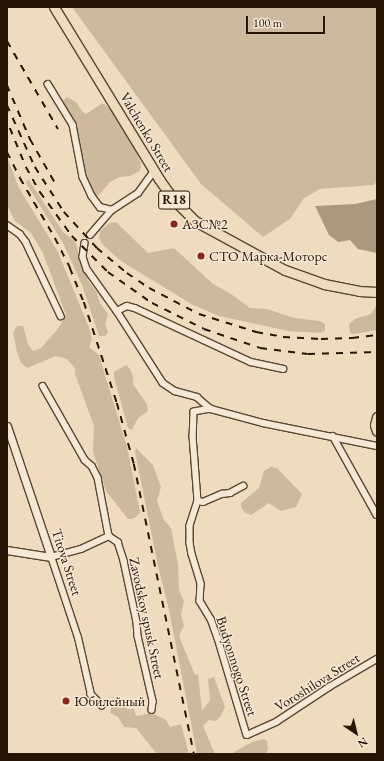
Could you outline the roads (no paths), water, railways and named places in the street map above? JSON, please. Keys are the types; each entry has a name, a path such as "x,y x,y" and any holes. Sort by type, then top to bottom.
{"main road":[{"name":"Valchenko Street","path":"54,7 154,172 173,199 188,214 212,232 285,270 324,284 359,291 377,292"},
{"path":"377,417 375,424 377,431"}],"street":[{"path":"48,84 73,126 83,177 92,196 100,207 112,210"},
{"path":"90,235 112,210 138,192 154,172"},
{"path":"7,225 20,234 26,242 61,316"},
{"path":"85,243 83,257 87,268 117,311 163,383 175,391 197,397 212,409 263,423 377,446"},
{"path":"117,311 126,306 135,308 250,362 283,369"},
{"name":"Zavodskoy spusk Street","path":"43,386 85,460 92,466 98,478 109,536 118,542 124,561 137,622 138,636 153,701 152,710"},
{"name":"Budyonnogo Street","path":"212,409 194,412 193,436 198,501 190,526 192,554 201,584 200,601 211,619 218,638 247,735"},
{"name":"Titova Street","path":"7,426 78,638 91,694 102,706"},
{"path":"333,436 377,515"},
{"path":"198,501 204,502 222,494 230,493 243,486"},
{"path":"7,550 51,557 81,549 109,536"},
{"name":"Voroshilova Street","path":"247,735 276,722 329,687 377,659"}],"railway":[{"path":"7,41 58,129"},
{"path":"7,85 30,139 58,188"},
{"path":"7,105 35,167 64,212 97,248 127,273 149,288 199,314 256,332 283,337 321,339 352,338 377,335"},
{"path":"10,128 26,167 40,192 72,236 108,272 152,303 204,329 260,348 308,354 377,352"},
{"path":"7,152 70,268 84,302 117,403 134,464 194,754"}],"place":[{"name":"АЗС№2","path":"174,224"},
{"name":"СТО Марка-Моторс","path":"201,256"},
{"name":"Юбилейный","path":"66,701"}]}
